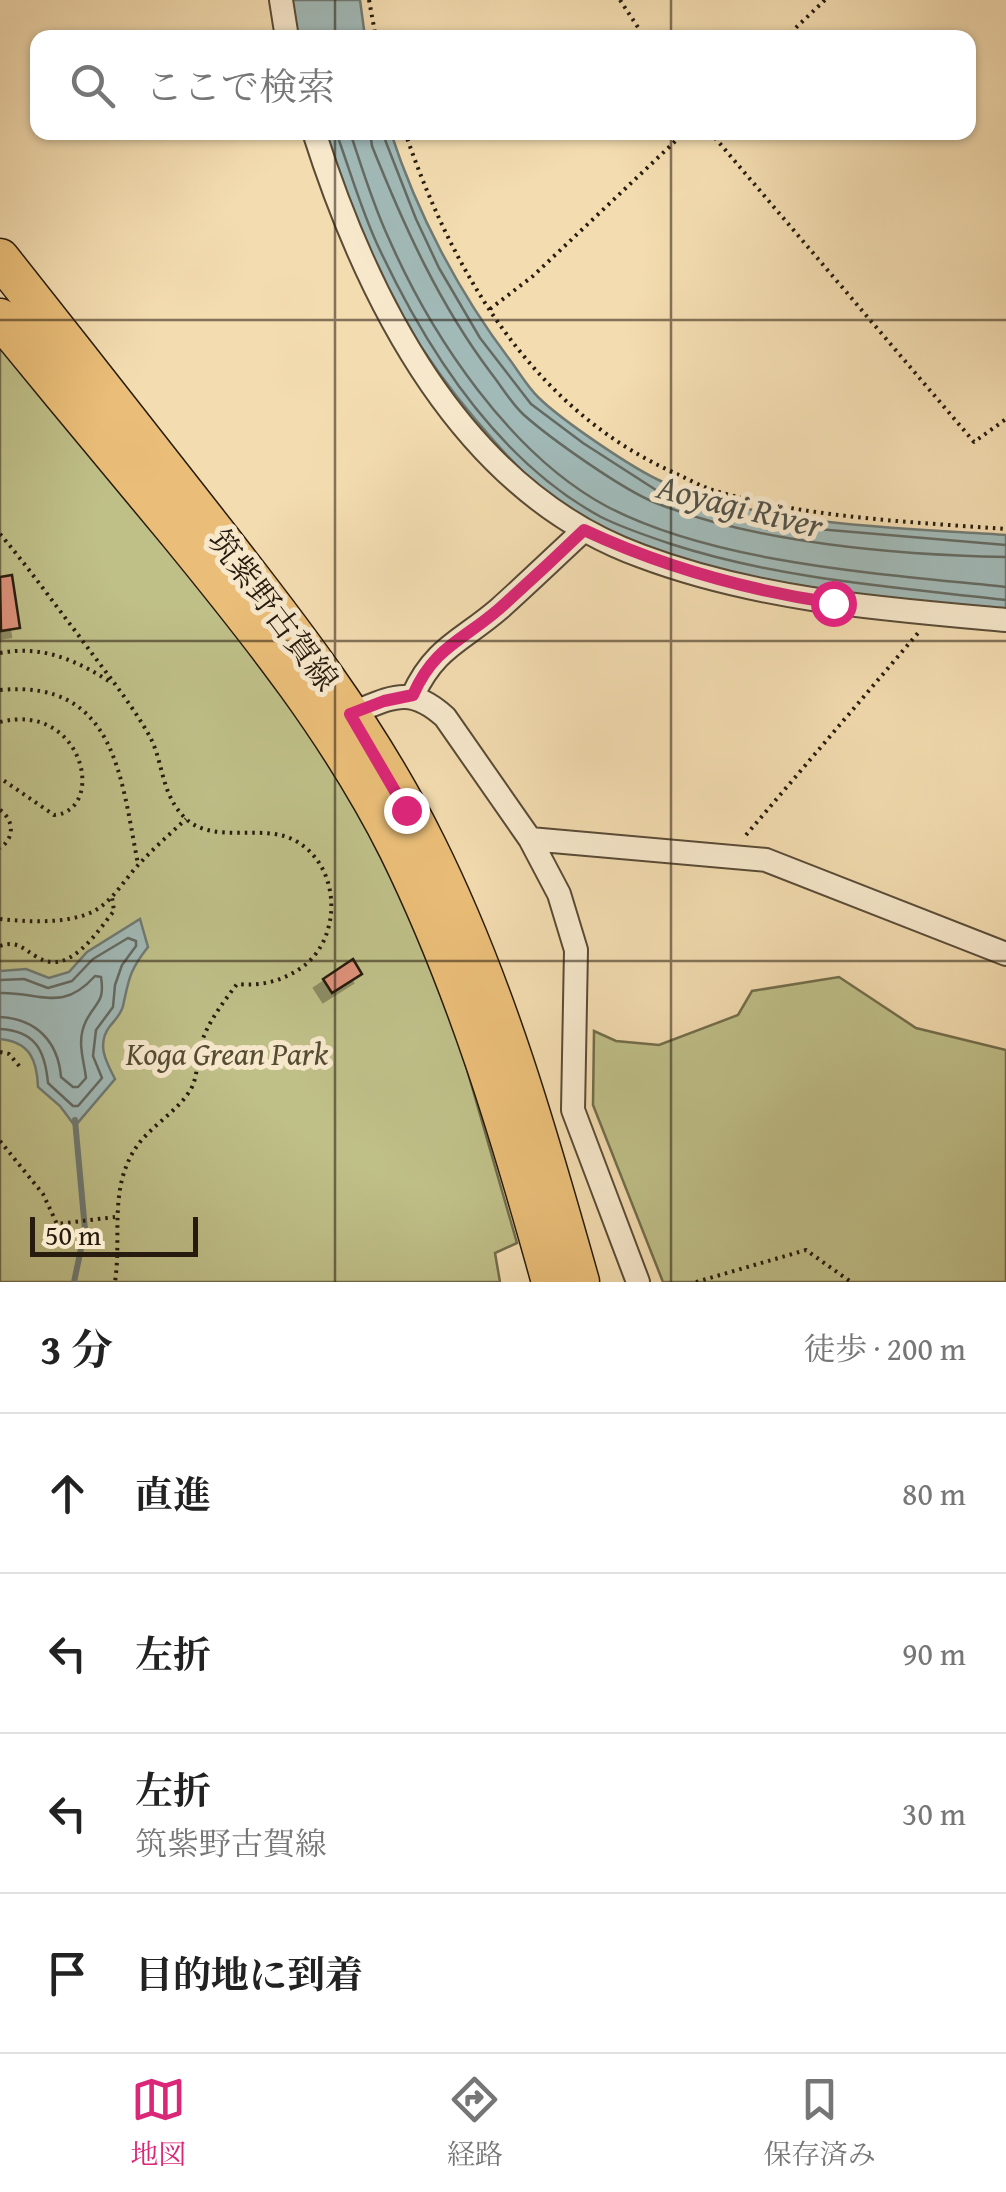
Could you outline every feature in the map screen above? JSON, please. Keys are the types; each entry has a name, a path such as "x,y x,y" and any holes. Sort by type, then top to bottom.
{"main road":[{"name":"筑紫野古賀線","path":"0,258 286,621 350,714 425,842 474,949 528,1103 580,1282"},
{"name":"筑紫野古賀線","path":"0,318 262,636 329,732 396,846 470,1017 514,1146 551,1282"}],"street":[{"path":"281,0 286,30"},
{"path":"316,140 331,187 379,296 411,356 453,415 500,465 545,503 584,530 640,556 768,593 1006,620"},
{"path":"413,695 424,671 438,654 495,612 584,530"},
{"path":"350,714 413,695 432,705 530,839 559,894 576,950 573,1110 638,1282"},
{"path":"530,839 766,860 1006,954"}],"path":[{"path":"369,0 375,30"},
{"path":"620,0 640,30"},
{"path":"794,30 825,0"},
{"path":"408,140 453,246 524,360 553,392 637,456 717,492 813,510 1006,529"},
{"path":"490,309 533,276 676,140"},
{"path":"717,140 974,442 1006,419"},
{"path":"0,534 116,685 152,740 162,783 186,819 235,834 269,833 296,840 328,880 332,914 320,950 288,976 260,986 237,984 215,1014 198,1052 198,1073 188,1094 140,1143 123,1170 115,1217 120,1254 116,1282"},
{"path":"0,552 8,543"},
{"path":"745,859 743,838 935,614"},
{"path":"0,653 44,651 76,660 116,685"},
{"path":"0,690 44,690 65,698 85,712 101,732 117,759 138,864"},
{"path":"0,722 30,719 48,724 66,738 82,770 76,802 61,815 54,815 0,778"},
{"path":"0,810 12,831 0,848"},
{"path":"0,918 72,918 94,912 186,819"},
{"path":"0,946 20,944 50,963 66,960 76,955 114,912 112,897"},
{"path":"0,1052 9,1054 20,1067"},
{"path":"0,1140 43,1194 57,1224 115,1217"},
{"path":"696,1282 806,1250 851,1282"}],"green space":[{"name":"Koga Grean Park","path":"0,331 273,668 424,920 517,1243 495,1253 500,1282 0,1282"},
{"path":"839,977 916,1028 1006,1050 1006,1282 663,1282 593,1105 594,1031 616,1041 659,1045 738,1015 752,991"}],"water":[{"path":"291,0 360,0 364,30 297,30"},
{"path":"328,140 393,140 427,222 474,308 534,393 579,430 663,482 743,508 876,527 1006,535 1006,610 839,591 729,571 624,537 574,512 532,480 457,397 392,299 350,204"},
{"path":"140,919 148,947 133,969 122,1009 104,1039 106,1060 115,1079 75,1126 38,1087 36,1069 25,1048 0,1039 0,971 26,969 49,978 69,972 87,952"}],"building":[{"path":"12,575 20,628 1,631 0,577"},
{"path":"353,959 362,974 332,993 323,979"}],"waterway":[{"path":"74,1282 85,1230 75,1120"}],"route":[{"path":"406,810 350,714 413,695 424,671 438,654 495,612 584,530 640,556 768,593 833,603"}],"water label":[{"name":"Aoyagi River","path":"740,506"}]}
